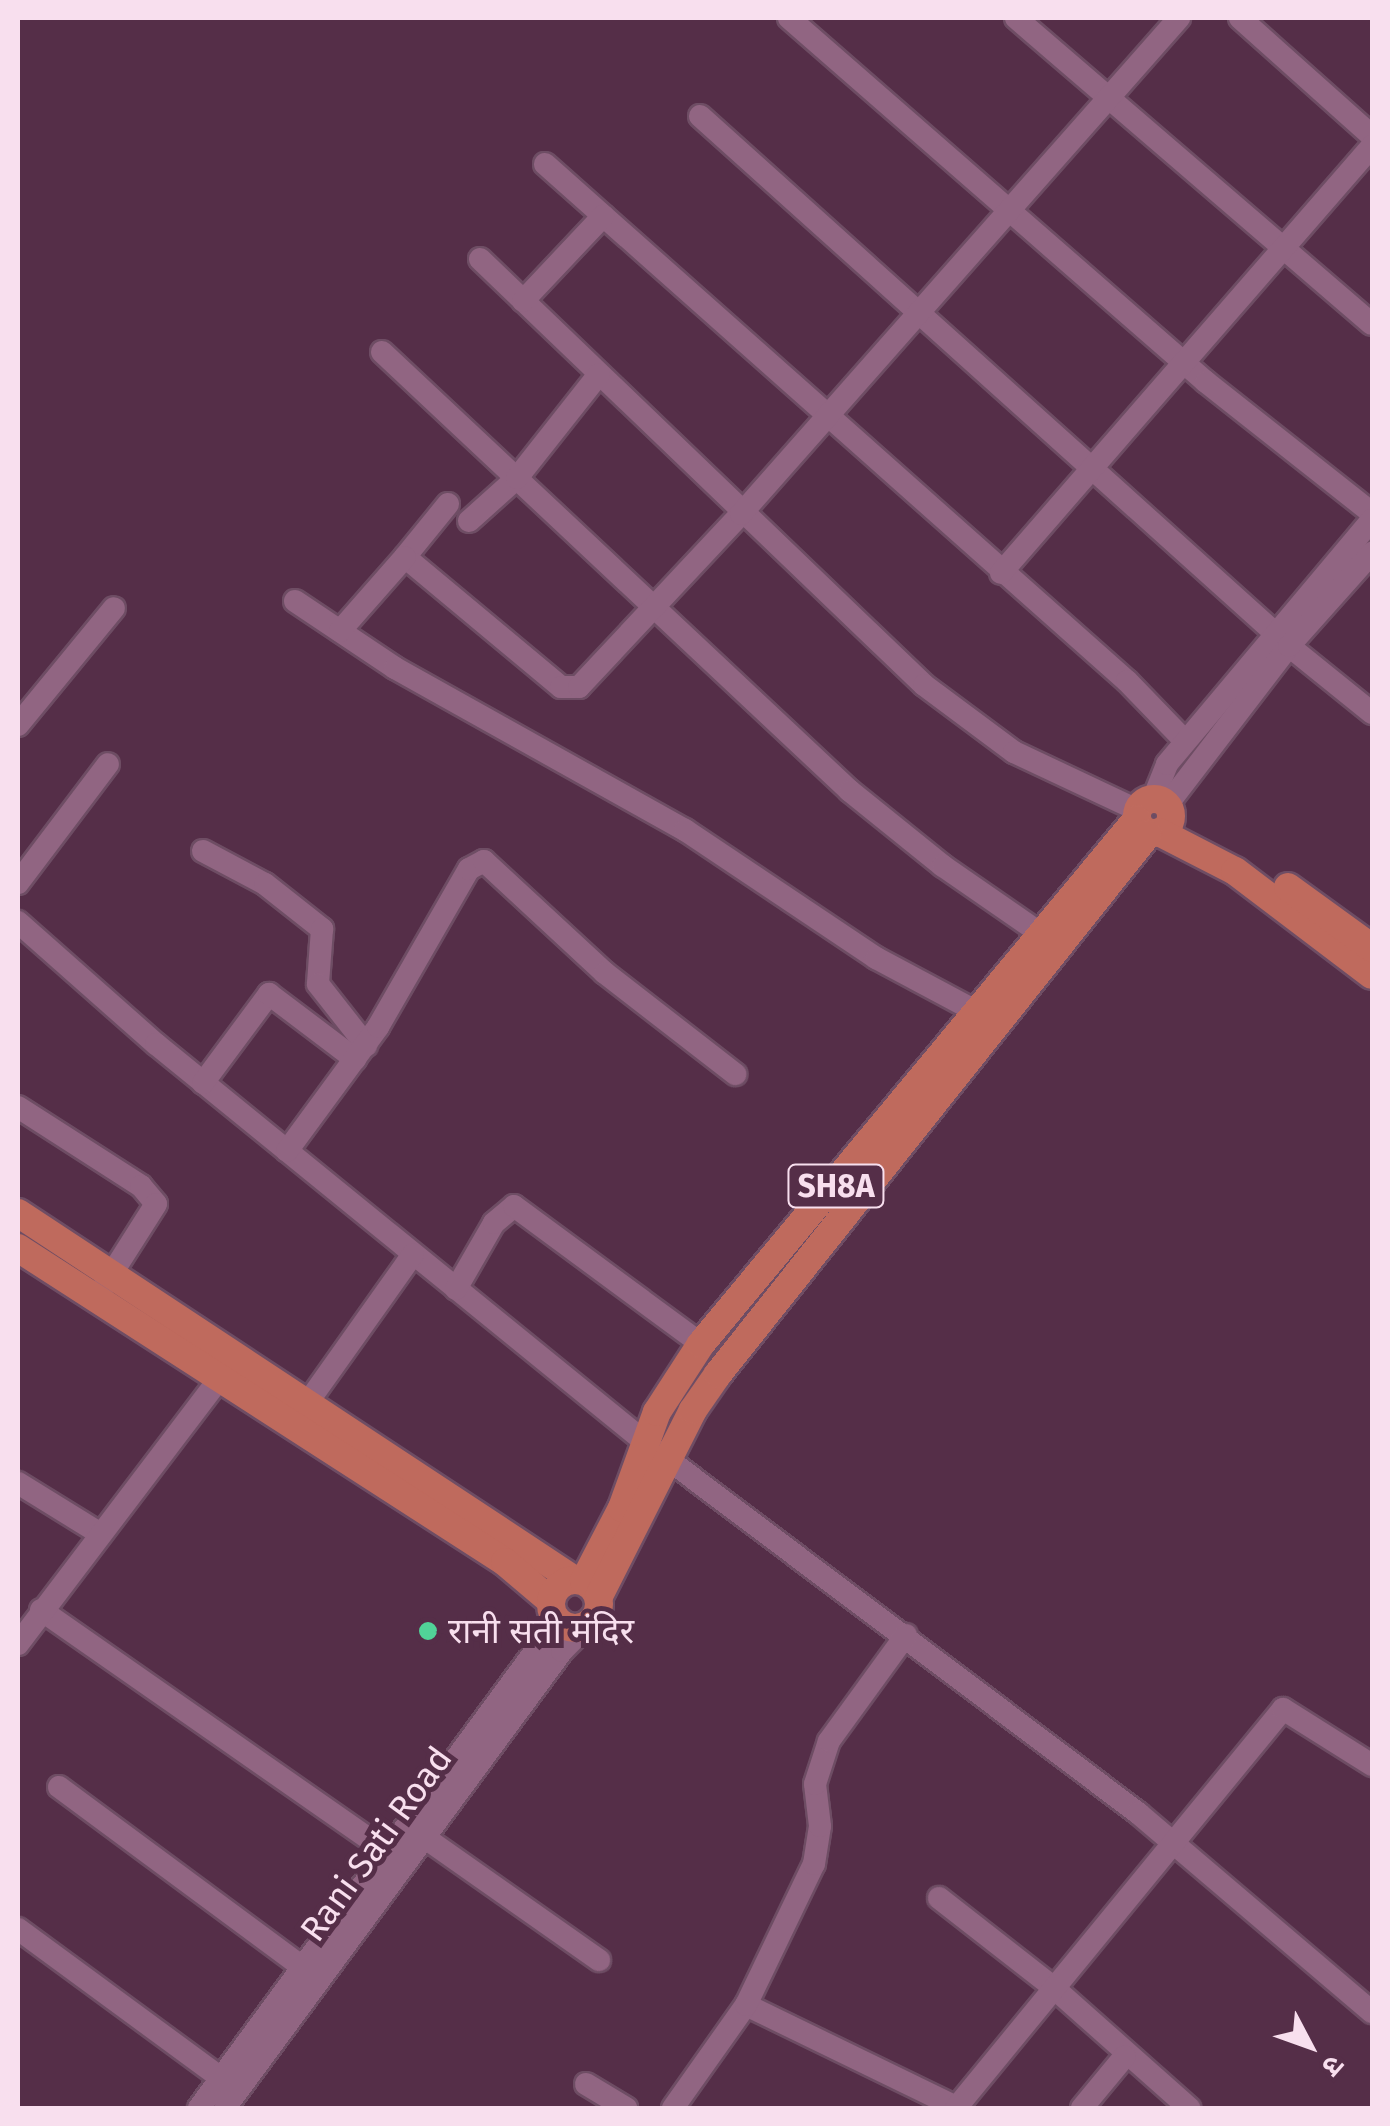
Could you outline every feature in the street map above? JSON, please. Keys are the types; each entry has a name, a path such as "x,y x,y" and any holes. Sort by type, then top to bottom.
{"main road":[{"name":"SH8A","path":"657,1449 668,1390 701,1344 1044,936 1153,816"},
{"name":"SH8A","path":"552,1606 585,1585 657,1449 694,1410 758,1322 1153,816"},
{"path":"1153,816 1234,851 1372,948"},
{"path":"1153,816 1234,871 1372,975"},
{"path":"18,1212 585,1585"},
{"path":"18,1248 530,1580 567,1627 588,1625"},
{"name":"SH8A","path":"585,1585 588,1625"}],"street":[{"path":"789,18 1186,364 1372,517 1153,816"},
{"path":"1016,18 1372,324"},
{"path":"404,558 569,692 741,514 1006,208 1179,18"},
{"path":"1240,18 1372,136"},
{"path":"700,116 916,315 1282,639 1372,713"},
{"path":"1002,573 1088,467 1186,364 1372,146"},
{"path":"545,164 1185,741"},
{"path":"523,301 603,216"},
{"path":"480,259 741,514 939,696 1014,752 1153,816"},
{"path":"382,352 850,791 1044,936"},
{"path":"469,520 517,478 598,374"},
{"path":"340,631 448,504"},
{"path":"1153,816 1158,778 1185,741 1372,552"},
{"path":"295,601 340,631 684,830 876,958 979,1014"},
{"path":"18,725 114,608"},
{"path":"18,883 108,764"},
{"path":"202,851 265,884 322,928 318,984 360,1052"},
{"path":"287,1151 360,1052 469,869 484,861 605,974 735,1074"},
{"path":"18,922 203,1083 456,1289 657,1449 906,1635 1172,1842 1372,2012"},
{"path":"203,1083 269,994 360,1052"},
{"path":"18,1107 152,1198 152,1214 96,1297"},
{"path":"456,1289 494,1223 514,1206 701,1344"},
{"path":"308,1402 414,1254"},
{"path":"20,1634 219,1379"},
{"path":"18,1483 99,1533"},
{"path":"199,2108 227,2092 302,1967 544,1639 552,1606"},
{"path":"41,1610 387,1851"},
{"name":"Rani Sati Road","path":"227,2092 562,1651 588,1625"},
{"path":"674,2108 746,2005 814,1864 820,1826 814,1784 829,1741 906,1635"},
{"path":"746,2005 957,2108 1283,1709 1372,1765"},
{"path":"59,1787 302,1967"},
{"path":"424,1837 600,1960"},
{"path":"939,1898 1054,1988 1125,2056 1189,2108"},
{"path":"18,1929 227,2092"},
{"path":"1082,2108 1125,2056"},
{"path":"586,2084 626,2108"}],"place":[{"name":"रानी सती मंदिर","path":"428,1631"}]}
